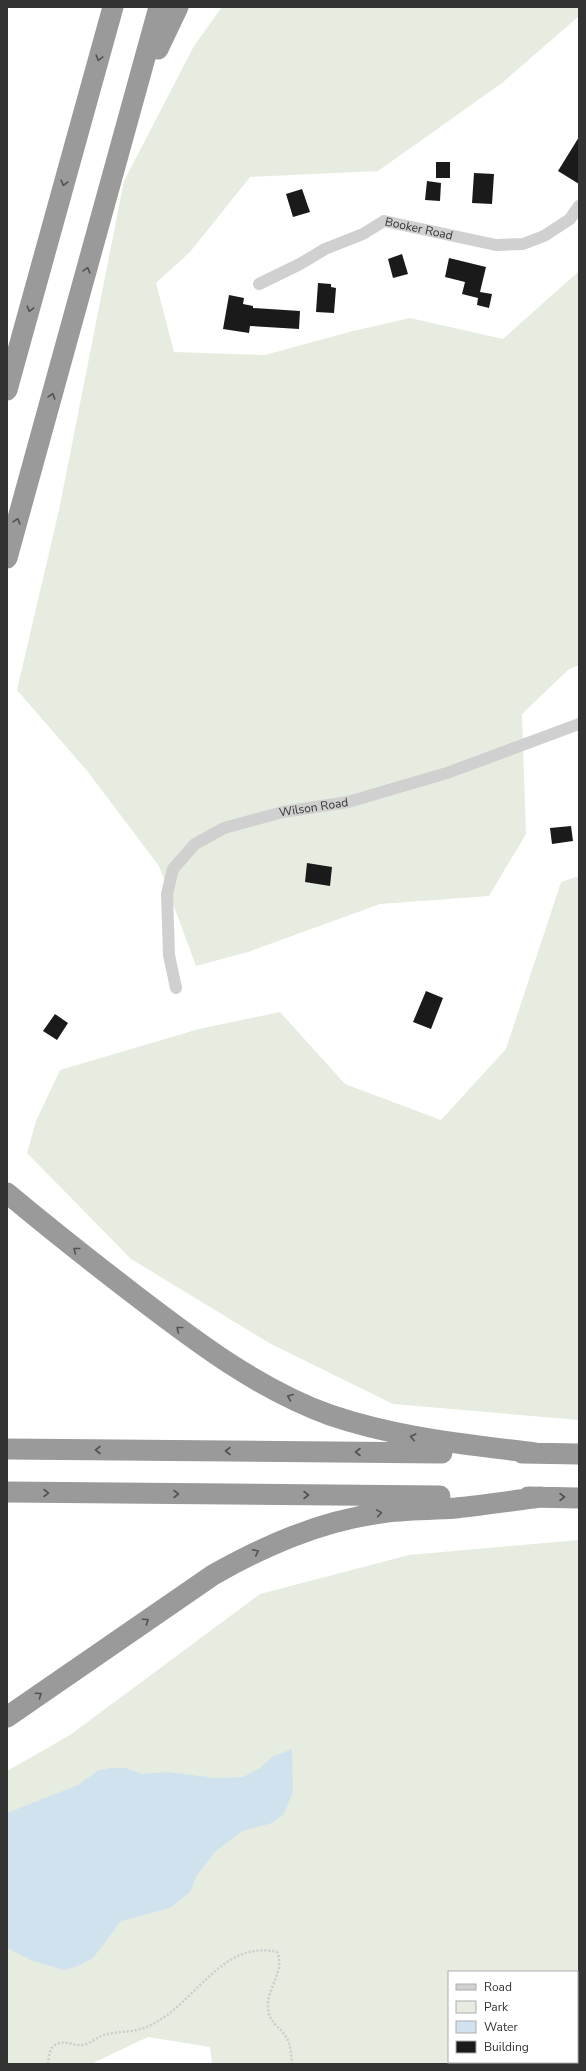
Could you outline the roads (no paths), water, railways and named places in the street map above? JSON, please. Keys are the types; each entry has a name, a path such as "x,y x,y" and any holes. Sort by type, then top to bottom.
{"highway":[{"path":"7,558 124,140 159,7"},
{"path":"124,140 164,35 178,7"},
{"path":"7,390 110,13"},
{"path":"7,1193 188,1336 274,1390 329,1414 374,1428 420,1439 535,1453"},
{"path":"7,1449 579,1454"},
{"path":"7,1492 579,1498"},
{"path":"7,1717 213,1576 284,1538 326,1525 380,1512 455,1508 540,1497"}],"street":[{"name":"Booker Road","path":"259,284 300,264 325,249 363,234 384,221 496,245 522,244 544,236 570,219 579,206"},
{"name":"Wilson Road","path":"176,988 169,955 167,894 173,869 195,844 224,828 283,812 348,802 447,773 579,724"}],"water":[{"path":"292,1749 293,1792 284,1814 272,1823 242,1831 216,1851 197,1875 190,1892 170,1908 121,1921 93,1958 75,1967 64,1970 33,1961 7,1948 7,1813 78,1785 99,1770 126,1768 142,1774 166,1772 216,1778 243,1777 259,1769 272,1757"}]}
